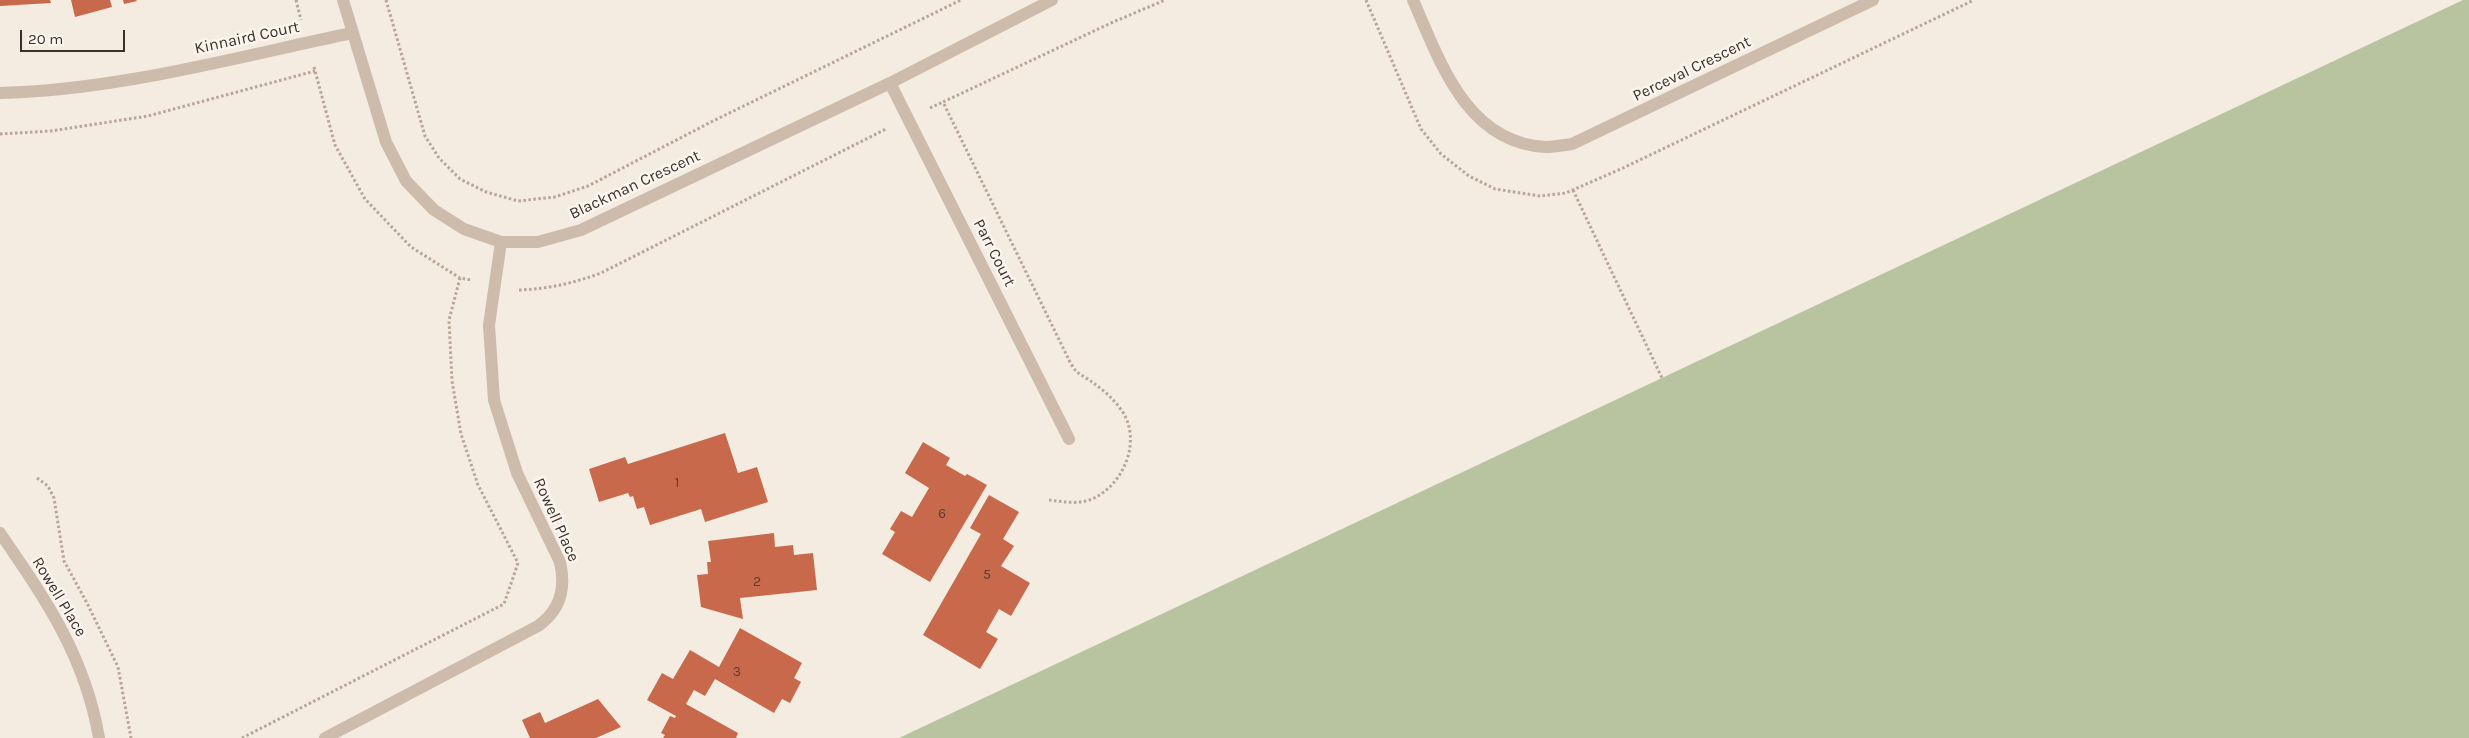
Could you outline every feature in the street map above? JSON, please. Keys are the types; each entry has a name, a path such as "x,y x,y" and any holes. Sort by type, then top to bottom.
{"street":[{"name":"Blackman Crescent","path":"343,0 386,142 406,180 434,210 464,229 501,242 538,242 582,230 890,83 1052,0"},
{"name":"Perceval Crescent","path":"1413,0 1445,71 1464,103 1482,122 1521,143 1547,147 1572,144 1873,0"},
{"name":"Kinnaird Court","path":"0,93 42,92 135,79 352,33"},
{"name":"Parr Court","path":"890,83 1068,439"},
{"name":"Rowell Place","path":"325,738 538,626 548,619 562,593 564,576 560,562 517,473 494,400 489,325 501,242"},
{"name":"Rowell Place","path":"0,533 65,632 90,696 99,738"}],"path":[{"path":"296,0 335,145 365,199 412,247 460,278 519,290 542,289 573,283 601,273 908,118 1111,23 1166,0"},
{"path":"386,0 425,136 439,158 460,179 486,192 518,201 555,197 588,186 713,121 961,0"},
{"path":"0,134 51,131 148,116 316,71"},
{"path":"943,102 1068,358 1076,371 1109,395 1123,412 1130,434 1129,452 1122,471 1112,487 1093,498 1071,503 1049,500"},
{"path":"1574,190 1662,378"},
{"path":"242,738 504,604 518,563 478,485 461,434 452,381 449,320 460,278"},
{"path":"37,478 48,486 54,498 64,561 118,667 124,693 127,726 131,738"}],"green space":[{"path":"2463,0 2469,0 2469,738 899,738"}],"building":[{"path":"0,0 50,0 51,3 0,6"},
{"path":"71,0 110,0 112,7 75,17"},
{"path":"123,0 136,0 137,1 124,4"},
{"path":"725,433 738,473 757,467 768,502 705,522 701,509 650,525 644,507 637,509 633,496 630,497 628,493 599,502 589,469 625,457 628,464"},
{"path":"923,442 950,458 946,465 965,476 967,474 987,485 930,582 882,554 895,532 890,529 901,511 912,517 929,488 905,473"},
{"path":"989,495 1019,512 1003,539 1014,546 1001,566 1030,583 1011,616 999,609 986,632 998,639 980,669 923,635 981,534 970,528"},
{"path":"774,533 775,547 793,545 794,555 813,553 817,590 740,598 743,619 701,607 697,575 708,574 707,562 711,562 708,541"},
{"path":"740,628 802,663 794,678 801,682 790,703 782,699 774,713 715,679 705,696 694,690 686,704 738,733 736,738 663,738 665,735 661,733 670,716 675,718 676,716 647,700 662,673 673,679 690,650 719,667"},
{"path":"598,699 621,727 596,738 530,738 522,720 540,712 545,723"}]}
